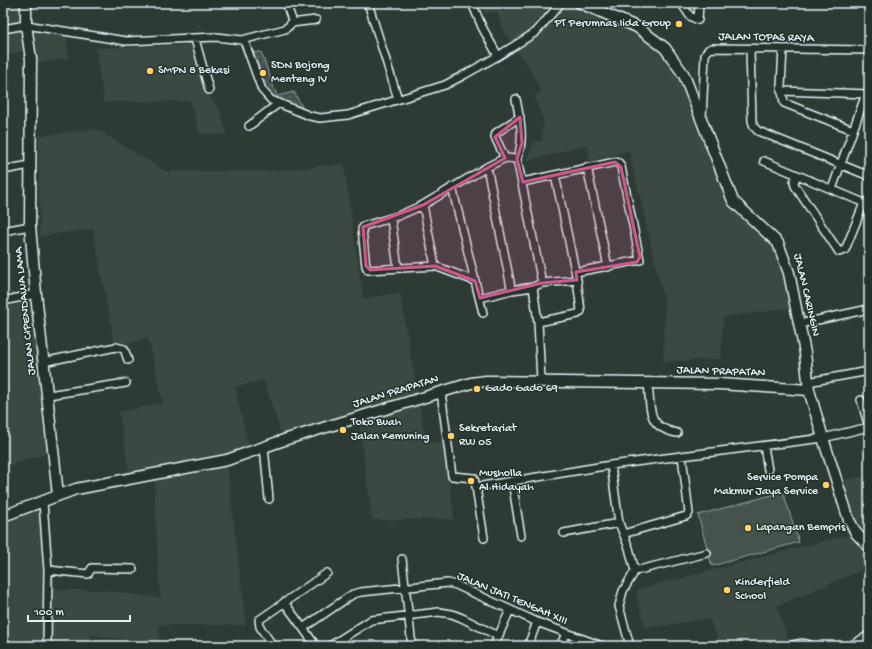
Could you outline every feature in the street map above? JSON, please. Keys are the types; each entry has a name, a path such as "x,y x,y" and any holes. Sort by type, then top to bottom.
{"main road":[{"name":"JALAN CIPENDAWA LAMA","path":"26,3 26,25 31,59 30,226 58,496"},
{"name":"JALAN CARINGIN","path":"580,3 637,27 665,48 684,75 733,200 773,237 783,252 789,272 805,353 809,386 823,438 849,520 856,533 869,547"},
{"name":"JALAN PRAPATAN","path":"3,516 76,489 227,460 440,392 486,381 541,380 809,386"}],"street":[{"path":"286,3 292,20 291,23"},
{"path":"368,3 398,99"},
{"path":"472,3 482,27 498,56"},
{"path":"242,40 245,43 262,90 271,100 310,116 320,118 348,115 445,85 498,56 542,26 561,3"},
{"path":"681,3 684,9 695,20 698,20 699,17 699,3"},
{"path":"3,29 26,25 126,41 230,37 242,40 285,29 291,23 316,20"},
{"path":"195,39 210,90"},
{"name":"JALAN TOPAS RAYA","path":"702,119 705,55 708,50 712,48 869,50"},
{"path":"750,49 752,121 754,127 758,131 869,176"},
{"path":"783,49 781,91 785,104 853,130"},
{"path":"781,91 868,94 832,188"},
{"path":"516,99 520,117 522,143 517,159 523,182 542,283"},
{"path":"249,126 279,103"},
{"path":"505,158 495,137 496,133 520,117"},
{"path":"475,281 435,266 370,270 366,266 363,227 391,219 423,205 505,158 517,159"},
{"path":"764,161 832,188 867,204 845,250 839,252 795,186 794,182 797,175"},
{"path":"523,182 615,162 619,163 621,166 640,257 637,262 576,272"},
{"path":"3,170 30,165"},
{"path":"487,167 512,290"},
{"path":"587,167 608,267"},
{"path":"538,322 580,313 576,272 556,175"},
{"path":"452,187 483,313"},
{"path":"423,205 435,266"},
{"path":"391,219 398,268"},
{"path":"3,230 30,226"},
{"path":"480,298 512,290 533,287 542,283 577,280"},
{"path":"533,287 538,322 541,380"},
{"path":"3,301 36,294"},
{"path":"799,324 869,309"},
{"path":"43,362 116,347 124,349 128,360"},
{"path":"809,386 869,372"},
{"path":"648,382 652,420 661,429 677,433"},
{"path":"48,395 126,383"},
{"path":"440,392 452,476 474,478 484,538"},
{"path":"476,487 611,465 823,438 869,427 861,400"},
{"path":"764,446 768,470"},
{"path":"264,447 270,499"},
{"path":"623,534 686,516 689,513 682,456"},
{"path":"611,465 619,523 635,571"},
{"path":"512,481 520,536"},
{"path":"42,502 48,570 47,646"},
{"path":"564,533 619,523"},
{"path":"630,646 620,615 620,602 623,590 635,571 707,553"},
{"path":"402,559 412,646"},
{"path":"48,570 88,574 92,568 133,569"},
{"path":"273,646 258,622 261,618 327,573"},
{"name":"JALAN JATI TENGAH XIII","path":"303,628 357,593 440,584 456,585 537,622 566,634 602,646"},
{"path":"284,602 316,646"},
{"path":"494,646 510,610"},
{"path":"330,646 371,620 446,612 462,618 498,636"},
{"path":"528,646 537,622"},
{"path":"560,646 566,634"},
{"path":"850,646 869,636"},
{"path":"789,646 807,643 811,646"}],"highlighted area":[{"path":"520,117 522,143 517,159 523,182 615,162 621,167 640,257 637,262 576,272 577,280 542,283 480,298 475,281 435,266 370,270 366,266 363,227 423,205 505,158 495,137"}],"shaded area":[{"path":"3,3 27,3 27,25 64,27 69,58 31,64 30,49 7,55 11,86 3,87"},
{"path":"481,3 581,3 638,28 684,74 733,202 774,237 799,307 723,317 721,359 663,362 665,305 629,151 589,161 588,144 525,162 535,141 542,141 543,120 534,96 541,91 528,66 504,32 497,11 485,14"},
{"name":"SMPN 8 Bekasi","path":"192,45 208,94 221,112 227,135 200,134 190,101 104,102 95,48"},
{"path":"261,52 277,96 294,92 303,109 299,110 277,100 265,90 249,53"},
{"path":"96,129 165,171 269,171 344,164 363,298 400,293 426,442 445,443 454,519 372,520 358,413 281,435 264,380 235,387 249,448 226,456 246,625 159,625 160,644 92,635 87,646 6,646 6,640 3,639 3,520 48,506 56,590 102,590 160,598 154,479 131,485 119,412 163,403 148,338 115,348 93,229 40,236 38,136"},
{"path":"40,299 56,451 3,467 3,307"},
{"path":"865,476 869,488 869,525 858,529 839,481"},
{"name":"Lapangan Bempris","path":"783,492 799,542 712,566 698,515"},
{"name":"Kinderfield School","path":"856,533 869,547 869,567 777,606 789,643 778,646 725,646 720,643 709,619 645,628 636,592 639,589"}],"place":[{"name":"PT Perumnas Iida Group","path":"679,24"},
{"name":"SMPN 8 Bekasi","path":"150,71"},
{"name":"SDN Bojong Menteng IV","path":"263,73"},
{"name":"Gado Gado 69","path":"477,389"},
{"name":"Toko Buah Jalan Kemuning","path":"343,430"},
{"name":"Sekretariat RW 05","path":"451,436"},
{"name":"Musholla Al Hidayah","path":"471,481"},
{"name":"Service Pompa Makmur Jaya Service","path":"826,485"},
{"name":"Lapangan Bempris","path":"748,528"},
{"name":"Kinderfield School","path":"727,590"}]}
